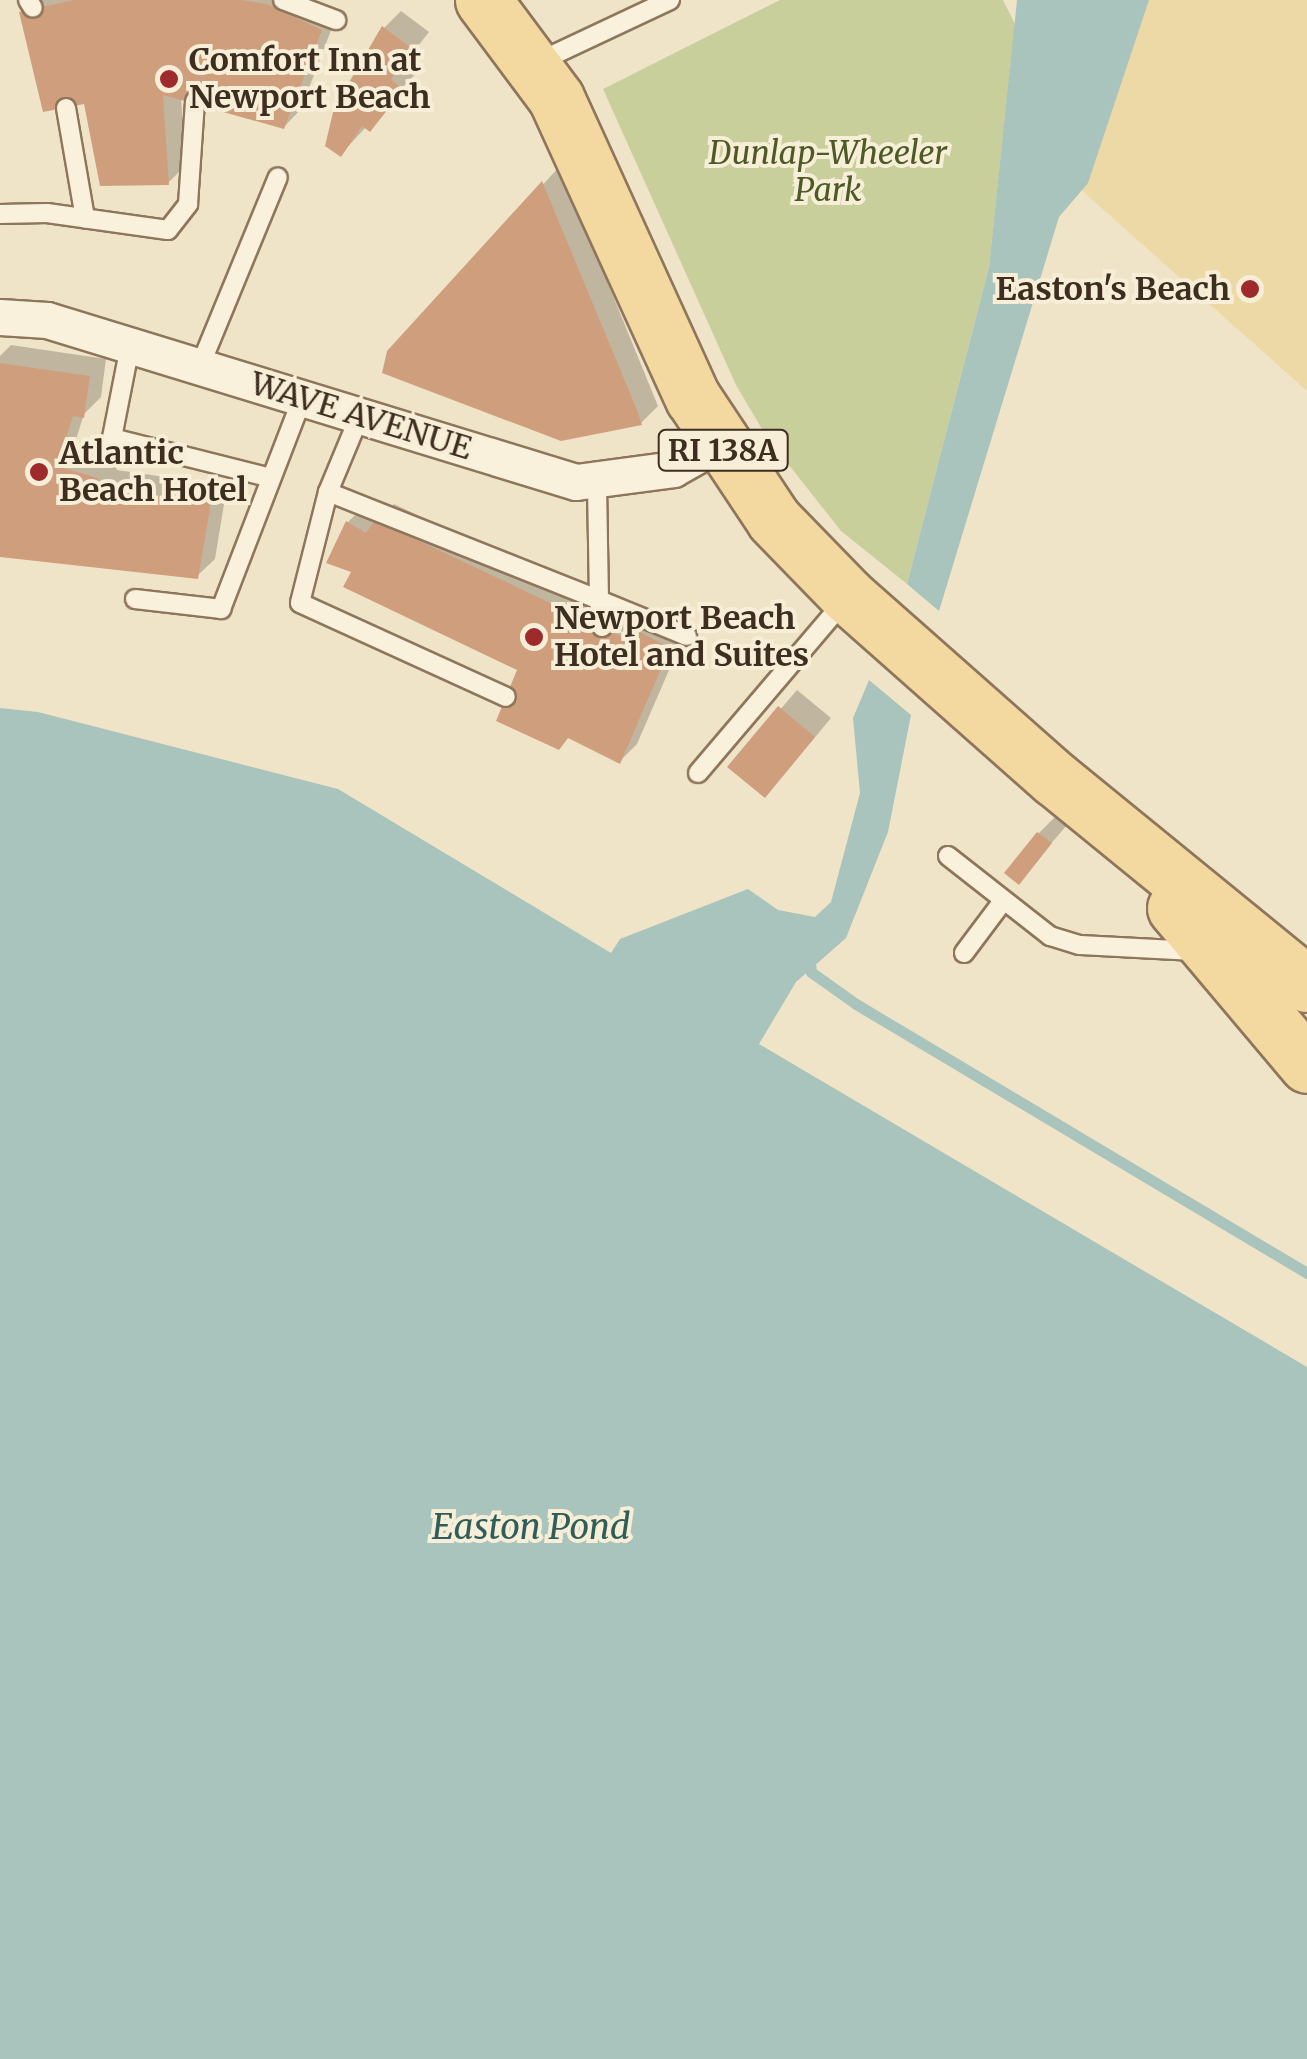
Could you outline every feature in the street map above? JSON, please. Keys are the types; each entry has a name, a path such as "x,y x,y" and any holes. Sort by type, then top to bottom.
{"main road":[{"name":"RI 138A","path":"484,0 536,64 573,134 718,444 774,520 848,596 1054,778 1307,984"},
{"name":"RI 138A","path":"1054,778 1307,1065"}],"street":[{"name":"WAVE AVENUE","path":"0,316 47,320 576,482 674,468 718,444"}],"lane":[{"path":"283,0 336,20"},
{"path":"536,64 670,0"},
{"path":"0,214 85,218 168,230 188,204 195,102"},
{"path":"66,108 85,218"},
{"path":"200,366 278,177"},
{"path":"130,346 112,438 272,478"},
{"path":"135,599 221,609 303,398"},
{"path":"360,414 328,492 300,603 506,697"},
{"path":"597,481 598,600 602,627"},
{"path":"328,492 687,636"},
{"path":"698,773 848,596"},
{"path":"948,856 1050,936 1080,945 1211,952"},
{"path":"964,953 1003,901"}],"green space":[{"name":"Dunlap-Wheeler Park","path":"780,0 1003,0 1015,24 989,267 907,584 841,531 766,436 736,385 603,89"}],"sand":[{"name":"Easton's Beach","path":"1111,0 1307,0 1307,391 1078,187"}],"water":[{"path":"1017,0 1149,0 1088,183 1059,217 939,611 907,584 989,267"},
{"name":"Easton Pond","path":"869,680 911,715 888,832 846,938 796,982 759,1044 1307,1367 1307,2059 0,2059 0,708 38,712 338,789 611,953 620,939 748,889 778,910 815,917 831,902 860,793 853,718"}],"building":[{"name":"Comfort Inn at Newport Beach","path":"74,0 241,0 267,4 322,30 284,129 163,95 169,185 100,186 84,104 43,112 19,12"},
{"path":"382,26 414,50 391,79 403,90 370,132 362,126 341,157 325,146 334,108"},
{"path":"542,181 642,425 561,441 382,373 387,351"},
{"name":"Atlantic Beach Hotel","path":"0,363 90,376 84,418 73,416 57,466 98,478 100,487 211,503 198,579 0,557"},
{"name":"Newport Beach Hotel and Suites","path":"375,520 633,642 638,631 670,648 620,764 568,738 559,750 496,721 517,670 343,587 351,572 326,563 346,521 366,533"},
{"path":"778,706 815,737 765,798 727,767"},
{"path":"1037,832 1052,843 1019,885 1004,873"}],"waterway":[{"path":"809,957 811,972 856,1004 1307,1273"}],"place":[{"name":"Comfort Inn at Newport Beach","path":"169,79"},
{"name":"Easton's Beach","path":"1250,289"},
{"name":"Atlantic Beach Hotel","path":"39,472"},
{"name":"Newport Beach Hotel and Suites","path":"534,637"}]}
